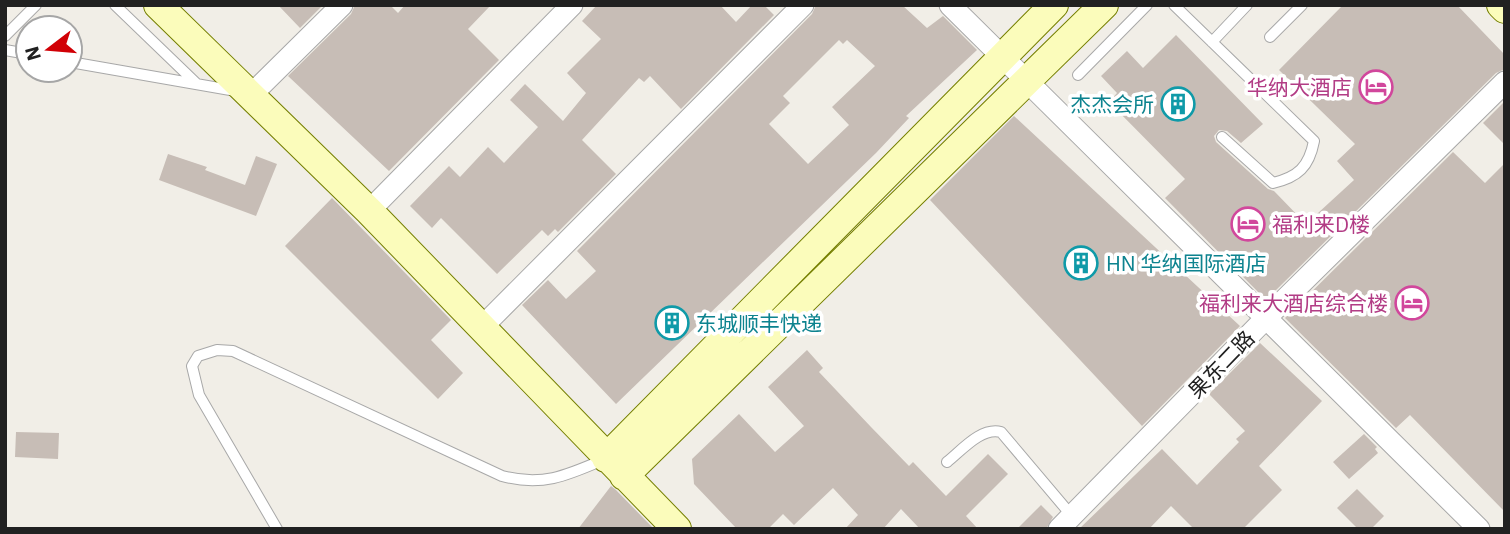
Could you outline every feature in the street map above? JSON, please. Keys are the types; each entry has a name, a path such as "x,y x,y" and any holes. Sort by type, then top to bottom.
{"street":[{"path":"158,5 369,211 677,529"},
{"path":"251,94 342,5"},
{"path":"369,211 572,5"},
{"path":"481,328 803,5"},
{"path":"950,5 1479,529"},
{"path":"615,467 1054,5"},
{"path":"615,467 1029,81 1104,5"},
{"path":"1501,5 1505,9"},
{"name":"果东二路","path":"1066,522 1266,318 1505,82"}],"lane":[{"path":"5,36 36,5"},
{"path":"115,5 197,84"},
{"path":"1078,75 1147,5"},
{"path":"1174,5 1314,141 1311,159 1300,173 1273,183 1222,137"},
{"path":"1212,42 1247,5"},
{"path":"1270,37 1302,5"},
{"path":"84,64 251,94"},
{"path":"277,529 199,395 192,366 198,356 217,350 233,351 502,476 525,482 615,467"},
{"path":"947,462 983,433 1001,432 1066,522"}],"building":[{"path":"278,5 323,5 300,28"},
{"path":"355,5 390,5 398,13 405,5 491,5 468,29 499,60 389,171 288,76 351,14"},
{"path":"597,5 720,5 736,22 752,5 764,5 774,15 681,109 650,76 644,82 639,78 582,140 616,174 558,232 555,229 548,236 542,230 497,274 441,218 432,228 410,206 449,166 460,177 488,147 504,163 538,127 510,100 525,84 563,121 586,93 567,73 601,39 582,21"},
{"path":"816,5 902,5 927,28 943,16 977,50 906,116 909,118 876,153 616,404 522,305 548,280 566,299 596,271 577,251 812,14","holes":["839,40 843,44 847,40 875,66 832,107 849,125 808,164 769,124 790,103 783,96"]},
{"path":"1343,5 1457,5 1505,55 1505,69 1496,73 1266,300 1165,198 1185,179 1109,102 1117,93 1101,76 1127,51 1143,68 1176,35 1263,124 1241,143 1227,131 1219,130 1214,136 1216,142 1268,189 1274,191 1306,224 1354,180 1337,161 1355,144 1279,70"},
{"path":"1505,101 1505,145 1483,123"},
{"name":"HN 华纳国际酒店","path":"1014,116 1240,326 1142,426 930,200"},
{"path":"1453,152 1485,183 1505,163 1505,512 1410,415 1396,428 1285,318"},
{"path":"168,154 207,167 205,170 245,185 256,156 277,164 256,216 159,180"},
{"path":"332,198 451,320 431,340 463,373 438,399 285,246"},
{"path":"1260,343 1322,401 1259,466 1282,490 1243,529 1194,529 1171,506 1149,529 1079,529 1162,449 1197,485 1239,442 1236,439 1245,431 1209,394"},
{"path":"807,350 823,368 819,372 871,427 909,466 913,462 946,496 988,454 1008,474 966,516 978,529 920,529 901,509 883,529 845,529 858,515 833,488 794,525 783,514 768,529 737,529 694,484 692,459 739,414 775,452 804,426 768,387"},
{"path":"16,432 59,433 58,459 15,457"},
{"path":"1364,434 1377,447 1375,449 1378,453 1349,479 1333,462"},
{"path":"611,486 616,490 654,529 578,529"},
{"path":"1357,489 1384,516 1371,529 1358,529 1337,508"},
{"path":"1041,505 1053,517 1046,529 1017,529"}],"place":[{"name":"华纳大酒店","path":"1376,87"},
{"name":"杰杰会所","path":"1178,104"},
{"name":"福利来D楼","path":"1248,224"},
{"name":"HN 华纳国际酒店","path":"1081,263"},
{"name":"福利来大酒店综合楼","path":"1412,303"},
{"name":"东城顺丰快递","path":"672,323"}]}
